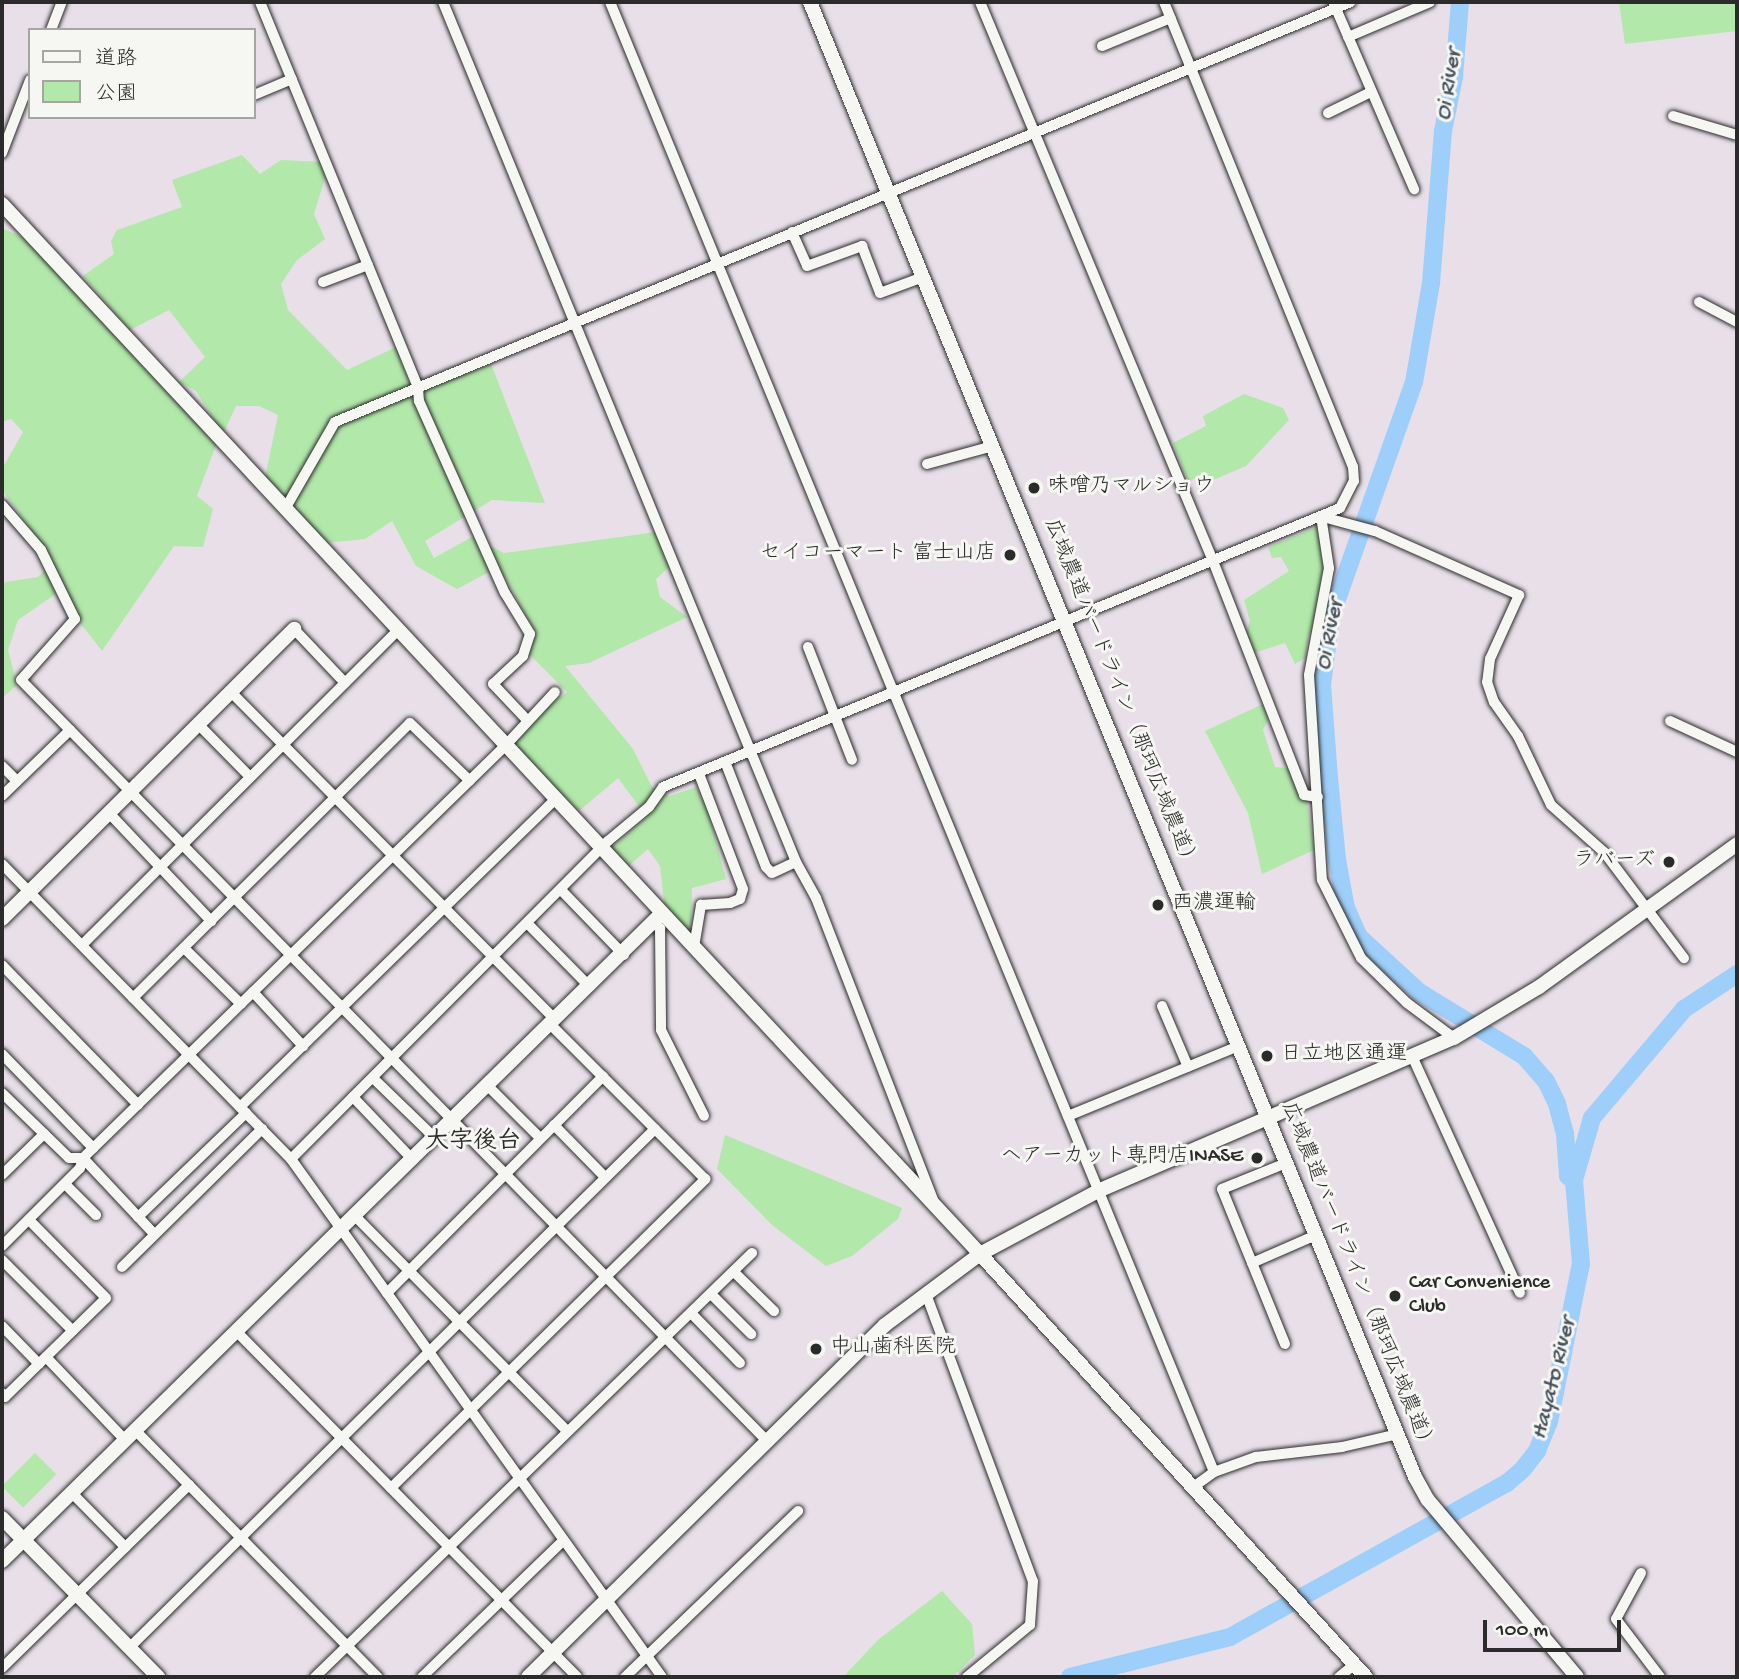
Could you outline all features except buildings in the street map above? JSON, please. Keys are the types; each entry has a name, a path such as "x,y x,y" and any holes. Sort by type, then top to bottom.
{"street":[{"path":"52,28 62,2"},
{"path":"260,2 418,388 419,401 494,567 530,634 523,656 493,684 527,720"},
{"path":"443,2 796,862 816,898 939,1210"},
{"path":"610,2 896,692 1214,1472"},
{"name":"広域農道バードライン（那珂広域農道）","path":"810,2 1286,1163 1428,1500 1577,1677"},
{"path":"980,2 1213,561 1304,794 1318,797"},
{"path":"290,1159 649,807 663,787 726,764 1340,508 1348,498 1353,467 1164,2"},
{"path":"285,509 335,422 1334,5 1351,2"},
{"path":"1348,37 1430,2"},
{"path":"1334,5 1369,93 1414,189"},
{"path":"1102,46 1171,18"},
{"path":"256,94 292,79"},
{"path":"2,153 28,85"},
{"path":"1328,113 1369,93"},
{"path":"1673,116 1737,135"},
{"path":"2,204 604,850 657,919 694,947 980,1254 1366,1677"},
{"path":"792,232 807,266 862,246 880,293 923,277"},
{"path":"323,282 368,265"},
{"path":"1699,302 1737,322"},
{"path":"927,464 993,446"},
{"path":"2,505 41,550 75,619 21,680 768,1442"},
{"path":"1321,516 1347,520 1375,531 1519,594 1490,659 1487,682 1494,702 1518,736 1550,805 1604,852 1684,958"},
{"path":"1321,516 1329,569 1309,675 1322,880 1344,932 1360,958 1407,1003 1454,1038"},
{"path":"2,919 294,629 345,683"},
{"path":"82,945 398,630"},
{"path":"808,647 852,760"},
{"path":"2,1246 65,1184 83,1158 470,781 555,692"},
{"path":"232,693 495,957 603,1076 705,1179 391,1488"},
{"path":"1670,721 1737,752"},
{"path":"133,998 410,723 470,781"},
{"path":"198,724 250,777"},
{"path":"2,796 70,730"},
{"path":"726,764 766,867 772,873 796,862"},
{"path":"2,766 17,781"},
{"path":"694,947 701,905 730,903 740,899 743,889 699,774"},
{"path":"138,1217 303,1046 556,799"},
{"path":"109,813 211,921"},
{"path":"528,1677 885,1325 980,1254 1098,1191 1269,1121 1454,1038 1647,910 1737,844"},
{"path":"2,864 290,1159 662,1677"},
{"path":"562,891 624,955"},
{"path":"2,1561 553,1021 624,955 657,919"},
{"path":"657,919 660,928 661,1030 704,1116"},
{"path":"528,925 590,987"},
{"path":"184,948 241,1004"},
{"path":"2,965 138,1105"},
{"path":"253,992 303,1046"},
{"path":"1162,1006 1188,1066"},
{"path":"1068,1116 1239,1046"},
{"path":"2,1054 93,1148"},
{"path":"1413,1058 1520,1293"},
{"path":"387,1293 603,1076"},
{"path":"373,1077 435,1138"},
{"path":"488,1086 540,1138"},
{"path":"2,1093 69,1158 83,1158 155,1234"},
{"path":"353,1097 413,1160"},
{"path":"554,1125 604,1176"},
{"path":"122,1267 262,1129"},
{"path":"129,1647 604,1176 655,1129"},
{"path":"2,1175 44,1134"},
{"path":"1286,1163 1222,1189 1286,1344"},
{"path":"65,1184 96,1215"},
{"path":"355,1216 567,1431"},
{"path":"2,1393 5,1397 106,1298 29,1220"},
{"path":"1252,1263 1316,1235"},
{"path":"315,1677 518,1477 752,1253"},
{"path":"2,1260 73,1331"},
{"path":"734,1272 774,1311"},
{"path":"711,1294 751,1334"},
{"path":"926,1294 1033,1581 1030,1625 967,1677"},
{"path":"691,1313 740,1363"},
{"path":"237,1332 577,1677"},
{"path":"4,1333 42,1361 189,1485 378,1677"},
{"path":"1192,1488 1214,1472 1256,1457 1342,1447 1398,1434"},
{"path":"2,1668 189,1485"},
{"path":"72,1493 125,1548"},
{"path":"625,1677 799,1511"},
{"path":"2,1518 158,1677"},
{"path":"422,1677 564,1540"},
{"path":"1641,1573 1616,1619 1660,1677"},
{"path":"1339,1677 1354,1665"}],"green space":[{"path":"1619,2 1737,2 1737,31 1625,44"},
{"path":"242,155 260,174 281,160 322,162 325,178 314,214 325,239 297,260 281,284 288,310 347,370 396,347 413,393 491,364 545,503 492,500 425,541 434,558 472,537 504,553 656,532 671,565 656,579 660,597 687,617 589,663 565,666 633,749 652,787 670,796 696,787 708,811 726,879 692,888 691,936 665,911 660,866 648,849 625,869 609,850 647,817 618,778 579,811 512,744 535,717 567,692 528,653 536,633 505,577 489,572 457,589 416,566 392,521 365,539 324,543 265,478 278,415 259,406 236,406 223,434 196,391 179,382 205,357 169,310 130,330 83,276 114,254 111,241 117,230 182,207 172,180"},
{"path":"2,228 34,243 218,440 197,496 213,509 203,547 174,546 102,651 57,593 18,620 8,650 17,685 2,698 2,587 5,582 38,577 54,561 2,490 2,469 23,432 11,419 2,422"},
{"path":"1244,394 1283,408 1289,420 1246,466 1213,480 1206,475 1188,481 1173,443 1206,426 1203,416"},
{"path":"1319,526 1326,568 1315,629 1309,634 1305,658 1295,664 1285,643 1254,653 1245,634 1250,621 1244,600 1289,571 1281,557 1272,558 1268,547"},
{"path":"1263,704 1268,720 1263,730 1275,767 1288,768 1305,785 1314,850 1262,874 1248,813 1205,731"},
{"path":"725,1135 902,1208 898,1219 852,1256 826,1266 772,1225 717,1169"},
{"path":"35,1453 56,1474 23,1507 2,1486"},
{"path":"942,1591 972,1624 975,1655 953,1677 843,1677 879,1639"}],"waterway":[{"name":"Oi River","path":"1460,2 1454,77 1443,131 1431,283 1414,382 1331,616 1322,685 1329,778 1337,860 1346,908 1359,937 1419,992 1524,1056 1546,1081 1557,1104 1565,1133 1568,1176 1574,1180"},
{"name":"Hayato River","path":"1070,1677 1230,1637 1507,1483 1523,1469 1537,1451 1549,1422 1581,1264 1574,1180 1592,1118 1684,1009 1737,974"}],"place":[{"name":"味噌乃マルショウ","path":"1034,488"},
{"name":"セイコーマート 富士山店","path":"1010,555"},
{"name":"ラバーズ","path":"1669,862"},
{"name":"西濃運輸","path":"1158,905"},
{"name":"日立地区通運","path":"1267,1056"},
{"name":"ヘアーカット専門店INASE","path":"1257,1158"},
{"name":"Car Convenience Club","path":"1395,1296"},
{"name":"中山歯科医院","path":"816,1349"}],"district":[{"name":"大字後台","path":"473,1143"}]}
